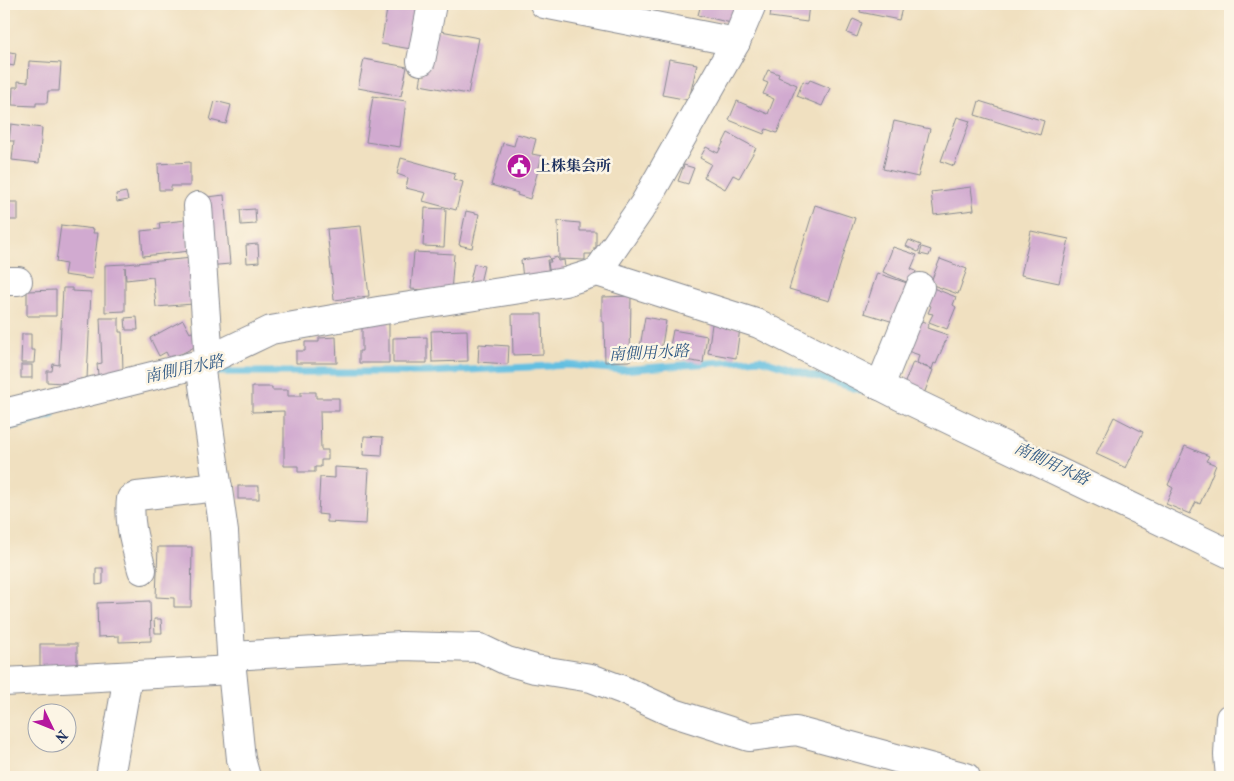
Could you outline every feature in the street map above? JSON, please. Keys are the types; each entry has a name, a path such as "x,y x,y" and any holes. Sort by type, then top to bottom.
{"street":[{"path":"421,61 432,4"},
{"path":"544,4 736,42"},
{"path":"597,272 644,204 736,42 752,4"},
{"path":"198,206 205,362 224,532 240,759 246,777"},
{"path":"4,412 205,362 271,330 378,311 565,282 597,272 759,324 880,386 1230,554"},
{"path":"880,386 920,287"},
{"path":"142,570 132,531 131,499 137,496 218,487"},
{"path":"4,682 128,676 232,663 401,646 480,648 507,661 535,669 591,678 671,712 749,737 796,731 966,777"},
{"path":"110,777 128,676"},
{"path":"1230,718 1228,756 1230,777"}],"building":[{"path":"388,4 424,4 417,50 381,44"},
{"path":"701,4 736,4 731,23 698,15"},
{"path":"772,4 809,4 807,22 770,17"},
{"path":"861,4 903,4 899,20 860,12"},
{"path":"853,19 862,23 857,37 847,33"},
{"path":"430,29 479,38 468,94 420,85"},
{"path":"4,51 16,53 14,66 4,64"},
{"path":"364,59 407,67 401,96 358,88"},
{"path":"669,59 697,64 689,100 662,95"},
{"path":"29,61 61,63 59,91 48,91 47,103 36,103 36,106 12,105 13,87 18,87 18,81 28,82"},
{"path":"768,70 779,74 778,77 797,85 777,133 766,129 764,134 729,120 737,101 768,114 774,99 763,94 768,83 763,81"},
{"path":"810,80 830,88 822,106 797,96 803,81 808,83"},
{"path":"373,96 406,101 400,147 366,142"},
{"path":"215,101 231,105 226,124 210,120"},
{"path":"979,101 1044,121 1040,135 975,115"},
{"path":"957,117 970,121 954,166 941,161"},
{"path":"894,121 930,129 918,177 883,169"},
{"path":"11,124 42,128 39,163 12,160 14,141 9,141"},
{"path":"728,133 756,148 739,178 733,175 725,189 704,177 711,164 700,158 706,147 718,153"},
{"path":"517,134 536,139 532,154 542,156 530,199 517,195 518,193 491,185 503,143 514,146"},
{"path":"401,158 455,173 453,179 463,182 456,210 423,201 426,193 406,188 408,178 397,174"},
{"path":"190,162 190,186 171,186 171,190 159,190 158,164"},
{"path":"684,165 694,168 688,184 678,181"},
{"path":"971,187 974,210 934,215 931,192"},
{"path":"126,192 128,200 117,202 116,194"},
{"path":"224,195 230,264 206,266 200,198"},
{"path":"4,202 18,202 18,220 8,220 8,229 4,229"},
{"path":"815,205 855,218 829,301 789,289"},
{"path":"425,208 446,209 444,247 423,246"},
{"path":"255,209 256,224 241,225 240,210"},
{"path":"466,211 479,214 472,248 459,245"},
{"path":"187,220 190,251 143,256 141,231 160,229 159,223"},
{"path":"558,221 580,223 580,231 596,231 594,254 585,254 585,260 559,259"},
{"path":"61,225 94,229 93,233 98,233 92,279 64,275 66,264 56,262"},
{"path":"361,226 369,296 334,300 327,229"},
{"path":"1031,231 1069,239 1059,283 1021,275"},
{"path":"909,240 921,245 918,252 906,246"},
{"path":"258,244 259,262 247,263 246,245"},
{"path":"893,247 917,255 911,269 916,271 911,284 883,272"},
{"path":"922,247 931,250 929,256 920,254"},
{"path":"414,252 454,254 451,292 411,289"},
{"path":"549,256 550,260 547,260 549,275 523,279 521,260"},
{"path":"557,257 558,261 564,260 566,275 550,277 548,262 551,262 550,259"},
{"path":"193,258 193,304 156,307 153,277 126,280 125,267 125,311 105,312 105,265"},
{"path":"940,259 967,269 958,294 930,284"},
{"path":"474,264 484,266 479,287 469,285"},
{"path":"877,273 910,284 897,323 864,313"},
{"path":"928,286 956,297 953,305 956,307 947,329 929,322 933,314 928,313 931,306 922,302"},
{"path":"63,288 72,288 72,291 91,292 87,379 80,379 79,384 47,382 47,371 52,371 53,364 59,365"},
{"path":"56,290 56,316 27,316 27,291"},
{"path":"631,296 630,361 605,362 602,297"},
{"path":"512,314 542,314 543,354 513,355"},
{"path":"137,317 138,330 126,330 125,318"},
{"path":"645,317 666,321 661,351 640,347"},
{"path":"100,318 119,318 119,332 122,332 123,373 98,375 97,364 102,363"},
{"path":"917,319 929,324 927,328 948,335 932,369 917,363 919,355 905,350"},
{"path":"183,320 190,333 194,331 200,344 170,360 166,352 159,356 150,338"},
{"path":"389,321 389,363 359,363 359,351 362,351 362,322"},
{"path":"712,324 740,328 736,358 708,353"},
{"path":"467,330 468,361 432,362 431,331"},
{"path":"673,330 707,336 703,363 668,357"},
{"path":"22,334 31,334 31,350 35,350 34,363 21,363"},
{"path":"336,337 337,363 296,363 296,351 305,351 305,342 319,342 319,338"},
{"path":"427,337 427,363 393,363 393,338"},
{"path":"479,344 509,346 508,364 478,362"},
{"path":"913,362 933,370 924,394 903,387"},
{"path":"21,365 32,365 32,378 21,378"},
{"path":"252,387 272,387 272,390 288,390 288,396 301,396 301,392 316,392 316,398 339,398 339,411 320,411 321,450 328,450 328,460 321,460 321,467 315,467 315,472 298,472 298,466 284,466 284,411 252,412"},
{"path":"1114,417 1143,432 1126,468 1096,454"},
{"path":"364,436 383,437 382,456 363,455"},
{"path":"1185,446 1209,456 1206,461 1216,465 1200,504 1196,502 1190,514 1166,504 1173,488 1168,485"},
{"path":"335,467 369,469 366,524 327,522 327,515 318,514 320,477 335,478"},
{"path":"238,486 259,486 259,499 238,499"},
{"path":"158,547 192,547 191,607 174,607 174,598 156,597"},
{"path":"96,568 103,568 103,584 96,585"},
{"path":"150,601 151,641 119,642 119,636 98,637 97,603"},
{"path":"154,619 161,619 162,633 155,633"},
{"path":"40,644 77,644 77,667 40,667"}],"waterway":[{"name":"南側用水路","path":"207,374 217,372 429,372 569,365 621,370 760,359 863,391"},
{"name":"南側用水路","path":"4,428 52,415"}],"place":[{"name":"上株集会所","path":"519,166"}]}
